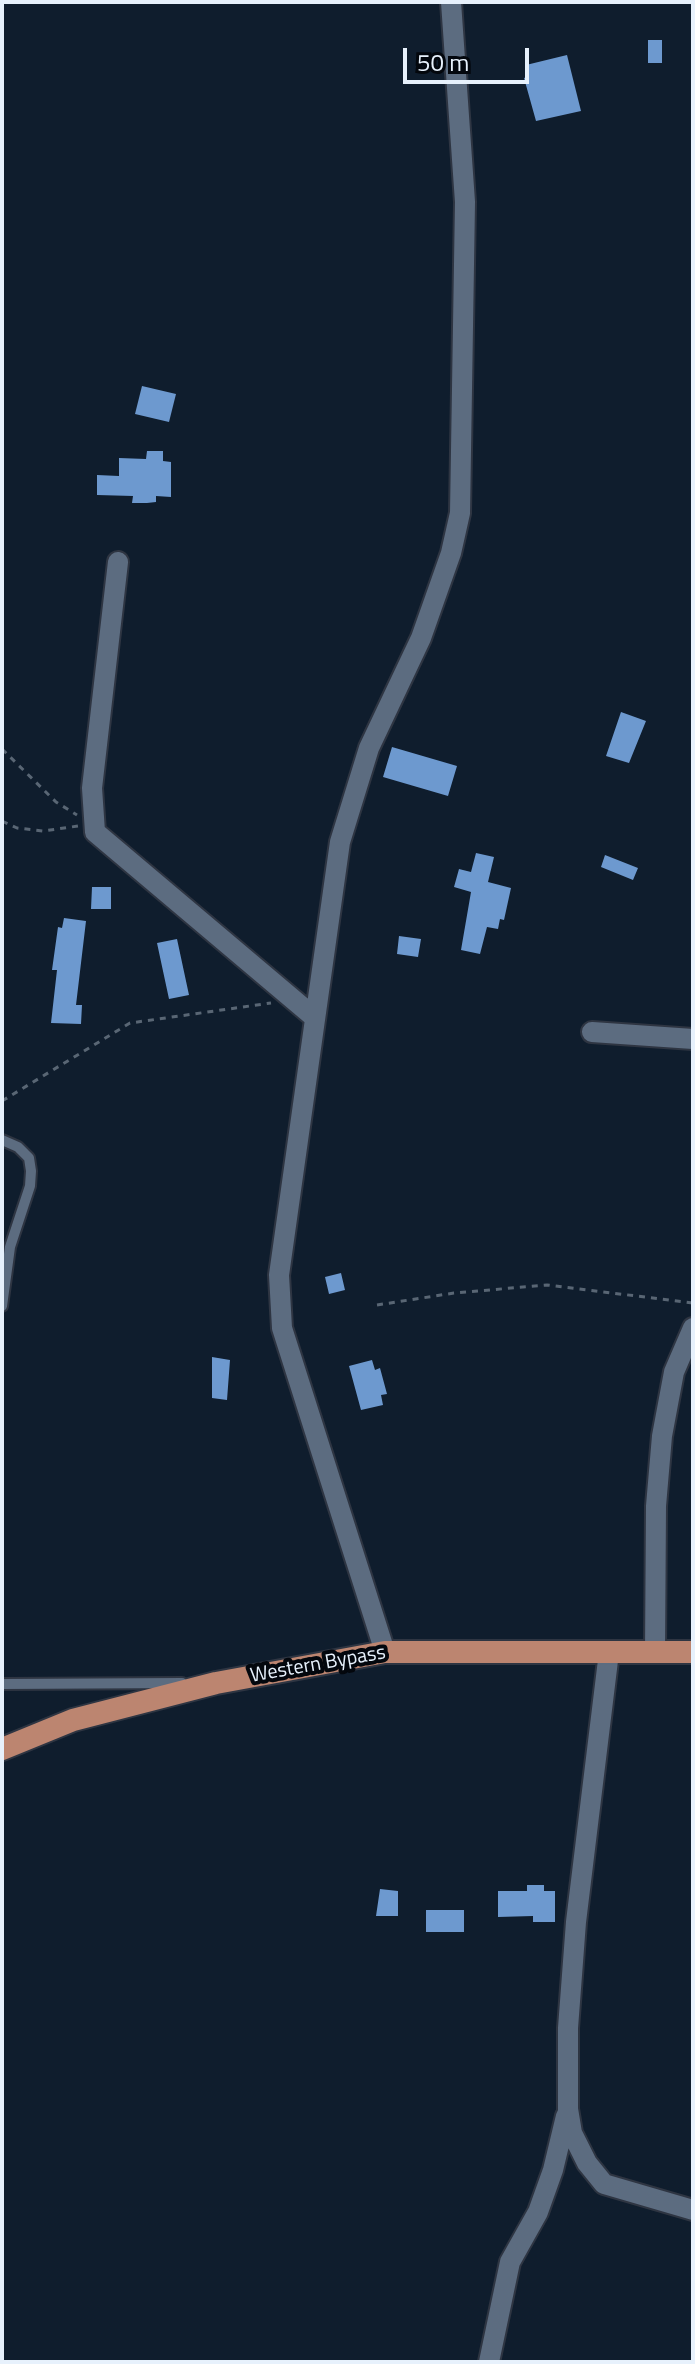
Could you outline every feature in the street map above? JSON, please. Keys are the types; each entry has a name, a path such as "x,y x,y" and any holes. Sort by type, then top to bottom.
{"main road":[{"name":"Western Bypass","path":"2,1749 73,1720 216,1683 385,1652 693,1652"}],"street":[{"path":"385,1652 282,1328 279,1275 340,842 354,789 374,735 421,638 451,553 460,513 466,234 451,2"},
{"path":"118,562 92,788 92,824 105,844 314,1017"},
{"path":"592,1032 693,1039"},
{"path":"655,1653 656,1506 662,1436 674,1372 693,1328"},
{"path":"609,1652 576,1922 568,2028 568,2109 572,2133 587,2163 604,2184 693,2210"},
{"path":"489,2362 510,2262 538,2212 553,2170 568,2109"}],"lane":[{"path":"2,1140 18,1147 29,1158 31,1171 30,1186 10,1247 2,1306"},
{"path":"2,1684 216,1683"}],"path":[{"path":"2,749 56,802 92,824"},
{"path":"2,821 17,828 43,831 92,824"},
{"path":"2,1101 130,1023 293,1000"},
{"path":"377,1305 454,1293 547,1285 693,1303"}],"building":[{"path":"648,40 662,40 662,63 648,63"},
{"path":"567,55 581,111 536,121 524,78 529,76 526,65"},
{"path":"142,386 176,394 169,422 135,414"},
{"path":"147,451 163,451 163,461 171,462 171,497 156,496 156,502 132,503 133,496 97,495 97,475 119,476 119,458 146,459"},
{"path":"621,712 646,721 629,763 606,756"},
{"path":"392,747 457,766 448,796 383,777"},
{"path":"476,853 494,857 488,882 511,888 504,920 500,919 498,929 487,927 480,954 461,950 471,892 454,887 459,869 471,872"},
{"path":"605,855 638,868 633,880 601,867"},
{"path":"92,887 111,887 111,909 91,909"},
{"path":"64,918 86,921 76,1005 82,1005 81,1024 51,1023 57,970 52,970 58,927 62,928"},
{"path":"399,936 421,939 418,957 397,954"},
{"path":"177,939 189,995 169,999 157,943"},
{"path":"341,1273 345,1290 329,1294 325,1277"},
{"path":"212,1357 230,1360 227,1400 212,1398"},
{"path":"372,1360 375,1370 380,1368 387,1394 381,1395 383,1405 361,1410 349,1366"},
{"path":"527,1885 544,1885 544,1891 555,1891 555,1922 533,1922 533,1916 498,1917 498,1891 527,1891"},
{"path":"380,1889 398,1891 398,1916 376,1916"},
{"path":"426,1910 464,1910 464,1932 426,1932"}]}
